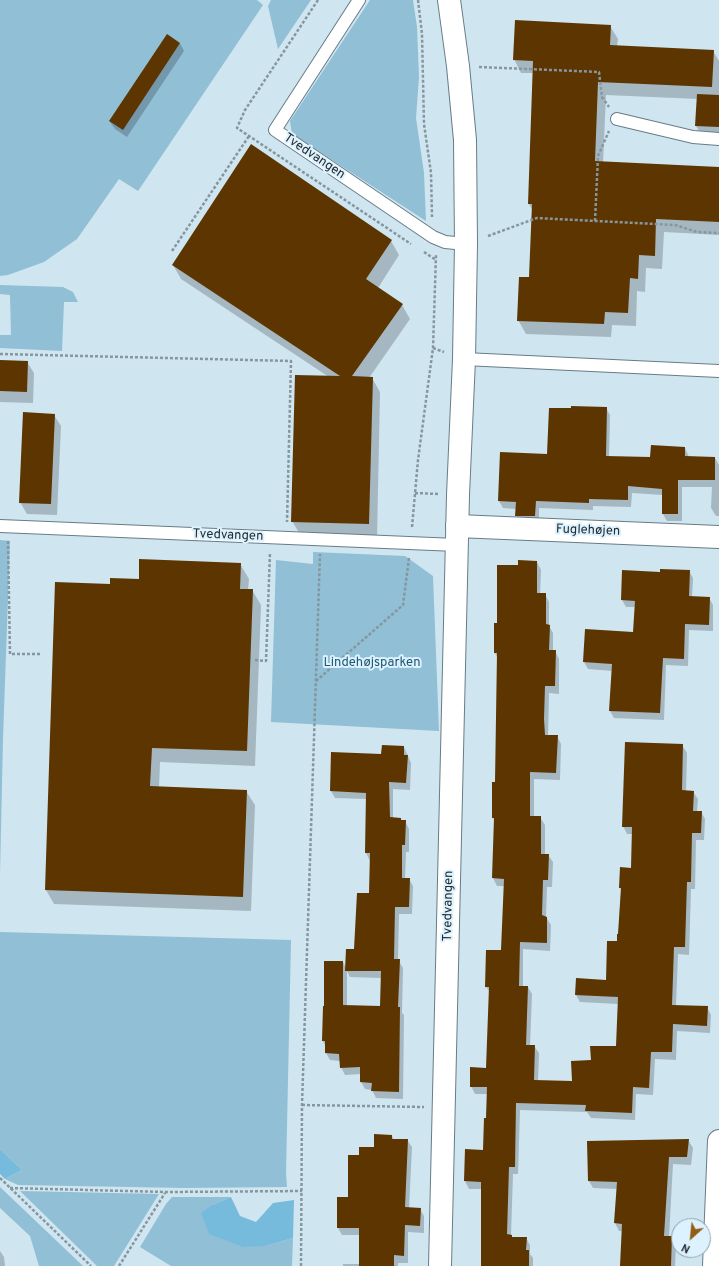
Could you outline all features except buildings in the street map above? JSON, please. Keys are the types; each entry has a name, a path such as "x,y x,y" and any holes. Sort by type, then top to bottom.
{"street":[{"name":"Tvedvangen","path":"440,1266 457,535 464,359 466,244 464,140 458,66 449,0"},
{"name":"Fuglehøjen","path":"457,535 719,536"},
{"path":"714,1266 719,1141"}],"lane":[{"name":"Tvedvangen","path":"359,0 275,130 433,237 445,242 466,244"},
{"path":"617,119 693,137 719,139"},
{"path":"464,359 719,372"},
{"name":"Tvedvangen","path":"4,526 410,543 457,535"}],"path":[{"path":"458,66 598,72 602,97 617,119 601,147 598,156 595,221"},
{"path":"172,251 249,136"},
{"path":"466,244 537,218 675,225 697,232 719,233"},
{"path":"0,354 291,361 286,538"},
{"path":"316,681 403,605 415,493"},
{"path":"4,526 10,654 41,654"},
{"path":"255,660 266,661 270,537"},
{"path":"301,1266 302,1105 320,540"},
{"path":"302,1105 444,1108"},
{"path":"0,1178 91,1266"},
{"path":"10,1188 166,1192 302,1191"},
{"path":"119,1266 166,1192"}],"green space":[{"path":"0,0 257,0 263,5 138,191 119,179 77,239 44,262 8,275 0,276"},
{"path":"271,0 311,0 278,49 268,6"},
{"path":"370,0 413,0 417,27 419,77 416,118 424,173 426,221 292,134 290,121"},
{"path":"0,285 63,287 73,292 78,302 64,302 62,351 0,348 0,335 11,335 10,295 0,294"},
{"path":"0,540 10,541 0,875"},
{"name":"Lindehøjsparken","path":"313,552 405,556 433,576 439,731 271,722 276,560 313,564"},
{"path":"0,932 291,940 286,1173 287,1187 185,1188 18,1185 5,1179 22,1170 0,1149"},
{"path":"0,1187 83,1266 39,1266 30,1236 0,1208"},
{"path":"20,1191 159,1194 114,1266 97,1266"},
{"path":"172,1197 231,1197 212,1205 266,1246 293,1238 292,1266 171,1266 140,1247 166,1204"}],"shaded area":[{"path":"0,1149 22,1170 5,1179 0,1174"},
{"path":"231,1197 240,1216 256,1222 273,1203 294,1200 293,1238 266,1246 243,1247 209,1234 201,1213 212,1205"}]}
